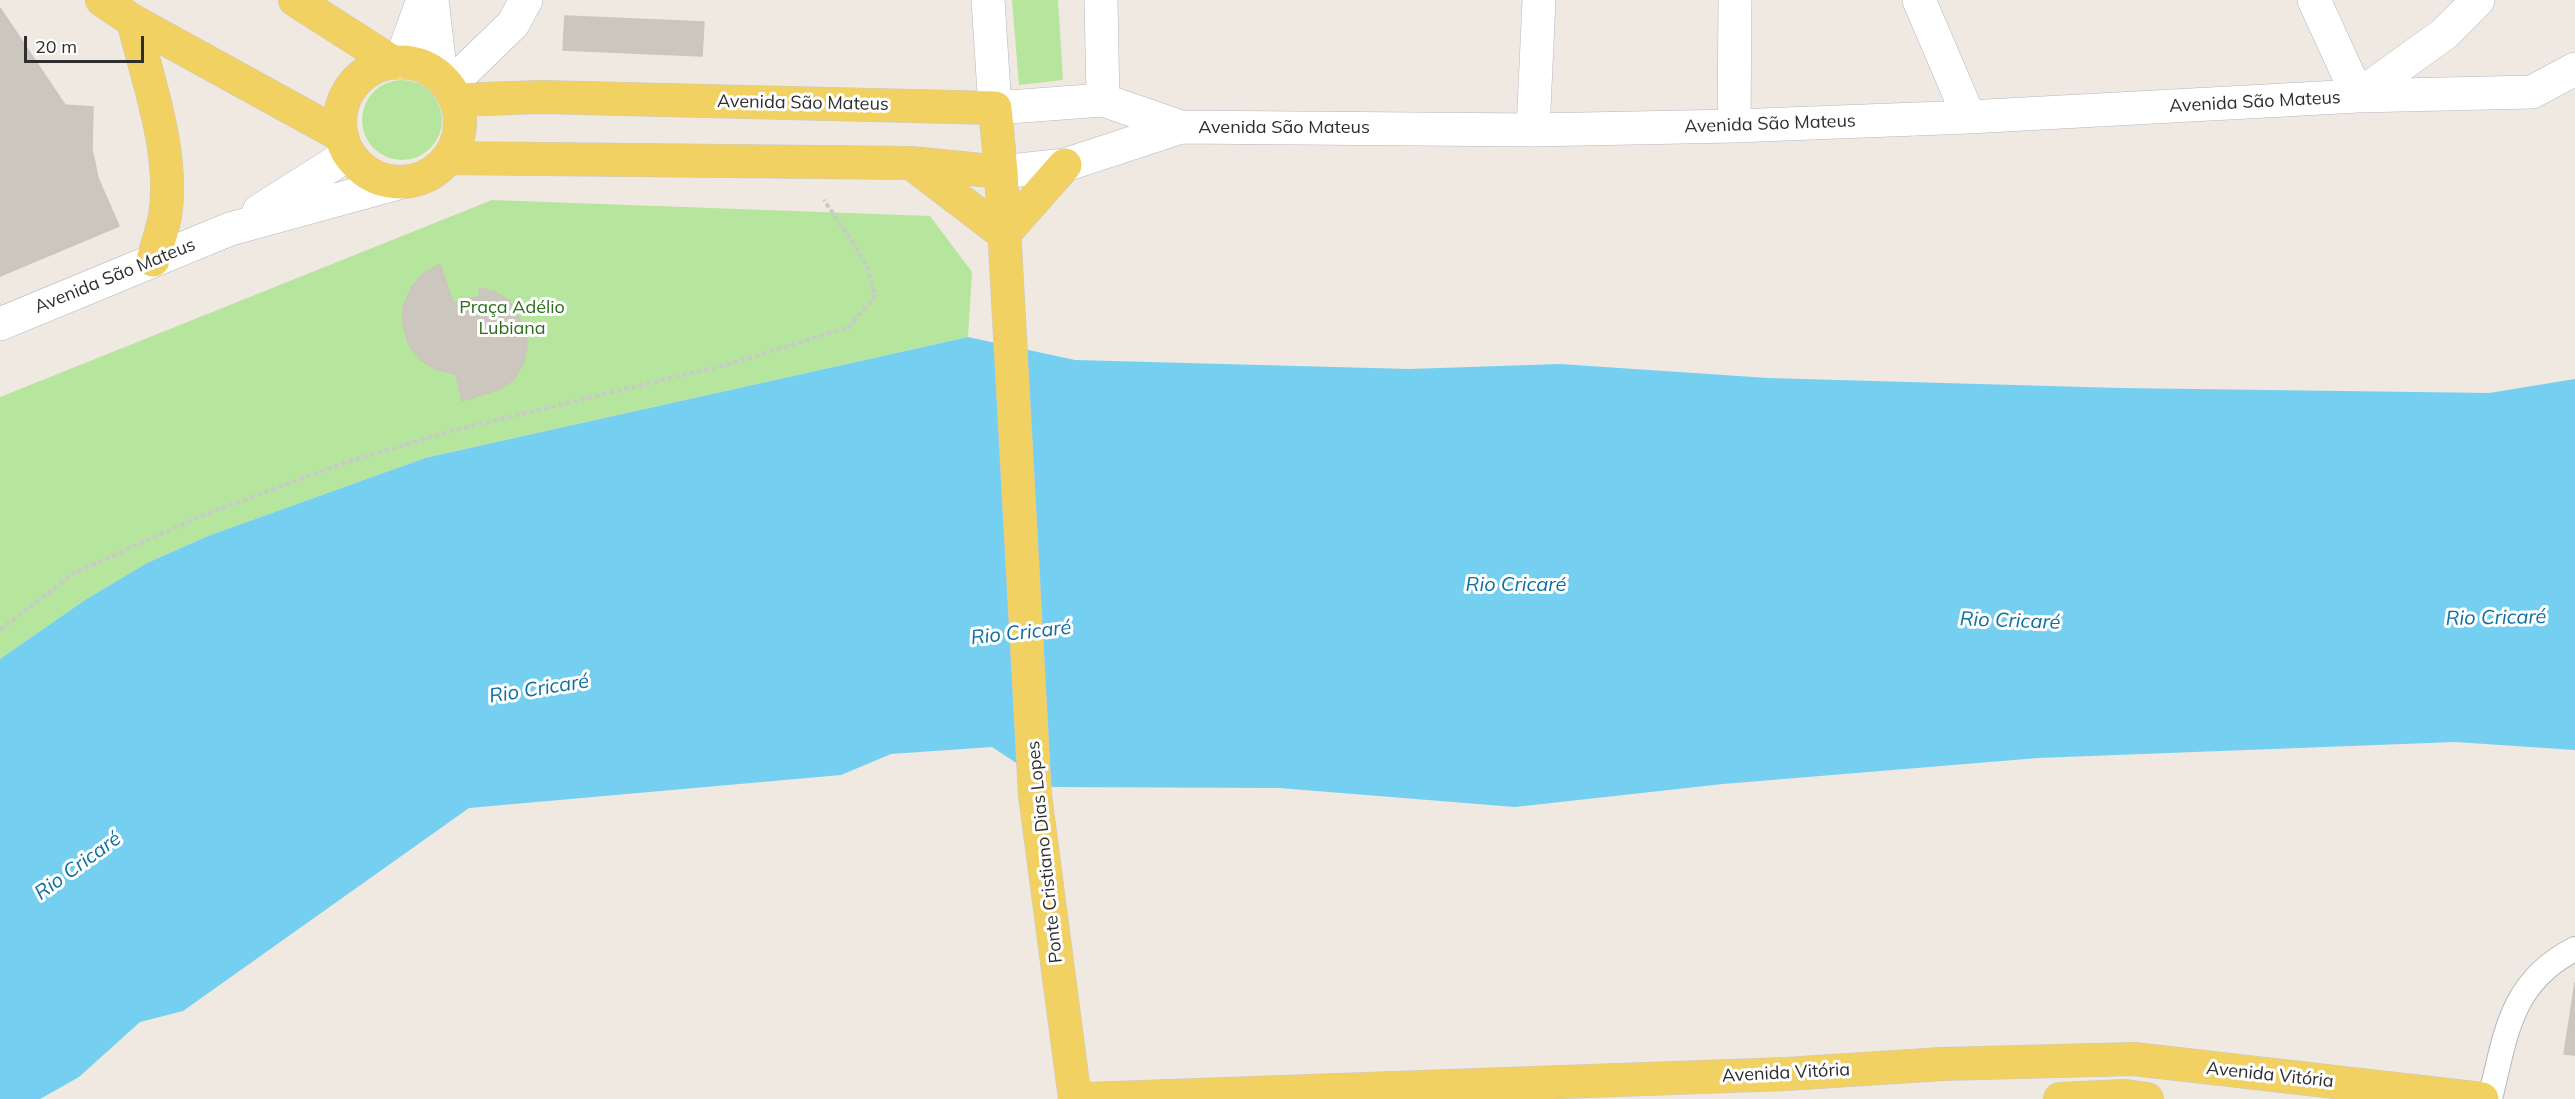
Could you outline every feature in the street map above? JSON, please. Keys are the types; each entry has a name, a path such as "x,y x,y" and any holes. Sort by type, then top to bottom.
{"main road":[{"path":"102,0 345,145 362,169 378,179 398,183 417,180 435,172 449,158 458,140 461,120 449,88 414,64 396,62 373,69 358,81 346,97 340,116 345,145"},
{"path":"295,0 396,62"},
{"path":"134,21 164,151 167,187 165,215 153,260"},
{"name":"Avenida São Mateus","path":"449,88 541,97 994,108"},
{"name":"Ponte Cristiano Dias Lopes","path":"994,108 1001,172 1035,795 1076,1099"},
{"path":"449,158 911,163 1001,172"},
{"path":"911,163 1004,234 1065,165"},
{"name":"Avenida Vitória","path":"1087,1099 1786,1074 1942,1064 2134,1059 2482,1099"},
{"path":"2060,1099 2125,1096 2147,1099"}],"street":[{"path":"396,62 423,0"},
{"path":"432,0 449,88"},
{"path":"988,0 994,108"},
{"path":"1101,0 1103,100"},
{"path":"1533,130 1539,0"},
{"path":"1734,126 1735,0"},
{"path":"1919,0 1969,117"},
{"path":"2314,0 2358,96 2444,34 2478,0"},
{"path":"449,88 520,12"},
{"path":"2532,92 2575,69"},
{"name":"Avenida São Mateus","path":"1001,172 1065,165 1181,128 1533,130 1734,126 1969,117 2358,96 2532,92 2575,97"},
{"name":"Avenida São Mateus","path":"994,108 1103,100 1181,128"},
{"name":"Avenida São Mateus","path":"230,229 345,145"},
{"name":"Avenida São Mateus","path":"0,324 230,229 398,183"}],"lane":[{"path":"2490,1099 2511,1018 2527,986 2544,967 2575,949"}],"path":[{"path":"0,630 74,573 203,515 344,464 451,431 733,363 849,327 875,296 867,263 824,199 822,161"}],"green space":[{"path":"1012,0 1058,0 1063,80 1019,85"},
{"path":"394,80 410,80 431,91 442,112 442,128 431,149 410,160 394,160 380,154 368,142 362,128 362,112 368,98 380,86"},
{"name":"Praça Adélio Lubiana","path":"492,200 930,216 972,272 968,337 425,458 208,536 147,563 85,600 0,659 0,397"}],"water":[{"name":"Rio Cricaré","path":"968,337 1075,360 1409,369 1560,364 1768,378 2120,388 2489,393 2575,379 2575,750 2455,742 2038,758 1723,784 1515,807 1279,788 1053,787 992,747 891,754 841,775 469,808 183,1011 140,1022 79,1077 40,1099 0,1099 0,659 85,600 147,563 208,536 425,458"}],"building":[{"path":"0,8 65,105 93,107 92,149 98,178 119,226 0,276"},
{"path":"565,16 704,22 702,56 563,50"},
{"path":"440,264 453,303 480,296 479,288 495,292 509,301 526,330 527,347 523,364 514,379 501,389 462,401 456,374 437,370 421,360 409,345 403,326 403,307 411,288 423,274"},
{"path":"2575,983 2575,1055 2564,1054"}]}
